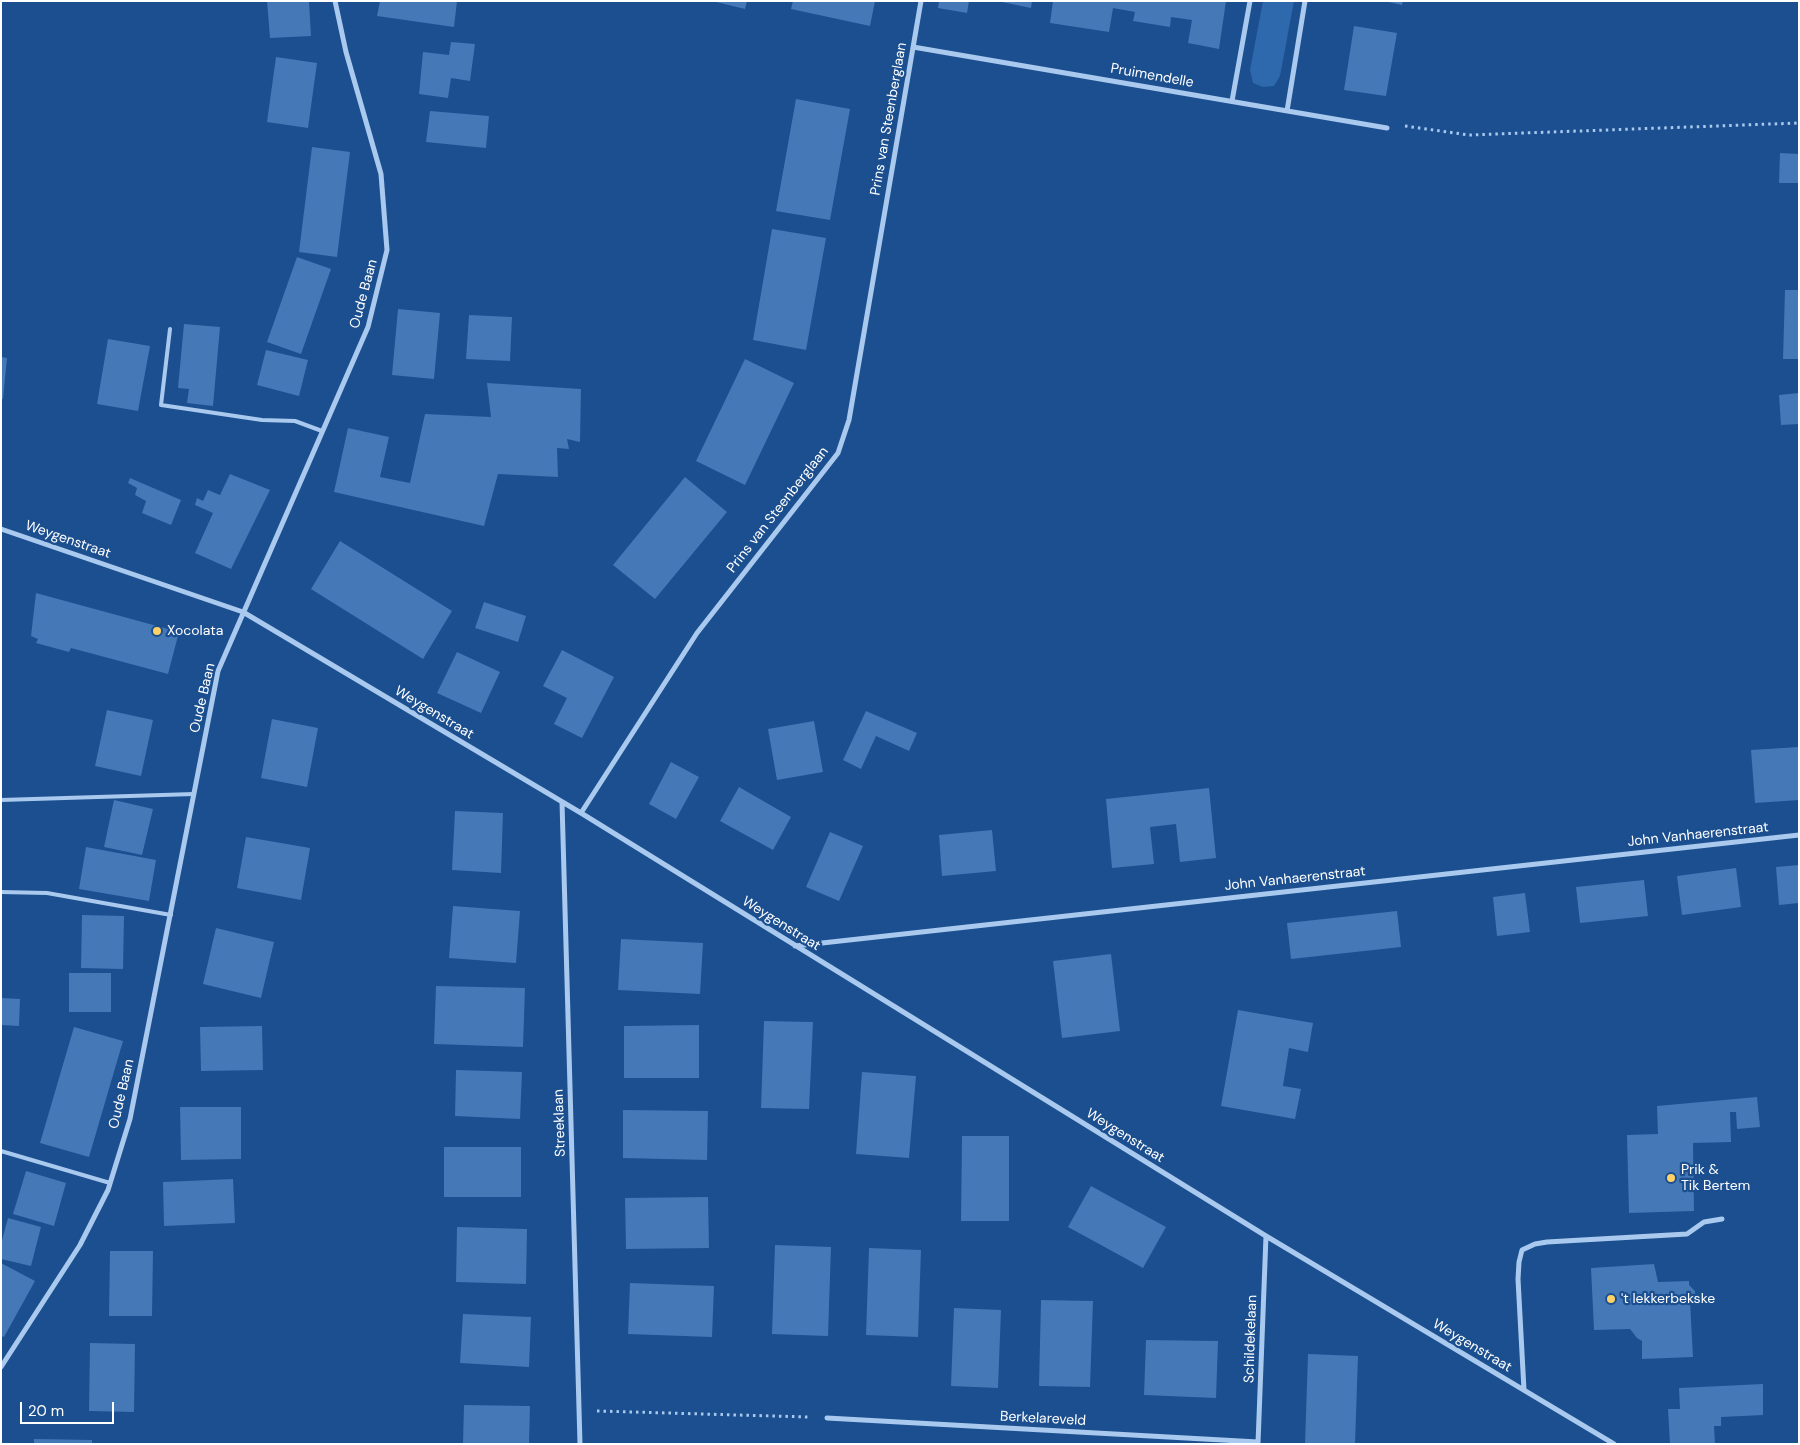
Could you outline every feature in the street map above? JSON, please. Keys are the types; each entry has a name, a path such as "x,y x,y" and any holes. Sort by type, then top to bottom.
{"street":[{"name":"Oude Baan","path":"1,1368 80,1246 110,1183 130,1119 218,671 242,612 368,327 387,250 381,174 346,52 335,1"},
{"name":"Prins van Steenberglaan","path":"580,813 697,633 838,453 849,420 921,1"},
{"path":"1232,101 1250,1"},
{"path":"1287,111 1305,1"},
{"name":"Pruimendelle","path":"913,47 1387,128"},
{"name":"Weygenstraat","path":"1,529 242,612 562,802 1266,1236 1614,1444"},
{"name":"Streeklaan","path":"562,802 580,1444"},
{"name":"John Vanhaerenstraat","path":"794,946 1799,835"},
{"name":"Weygenstraat","path":"1524,1390 1518,1279 1522,1250 1534,1244 1547,1242 1687,1234 1704,1222 1722,1218"},
{"name":"Schildekelaan","path":"1258,1443 1266,1236"},
{"name":"Berkelareveld","path":"827,1418 1258,1443"}],"lane":[{"path":"170,329 161,405 254,418 295,421 322,431"},
{"path":"1,800 194,794"},
{"path":"1,892 47,893 170,915"},
{"path":"1,1151 110,1183"}],"path":[{"path":"1387,128 1399,125 1470,135 1799,123"},
{"path":"579,1411 827,1418"}],"shaded area":[{"path":"1263,1 1294,1 1280,76 1274,86 1263,87 1253,83 1250,70"}],"building":[{"path":"267,1 309,1 311,36 270,38"},
{"path":"380,1 457,1 454,27 377,16"},
{"path":"712,1 747,1 745,9"},
{"path":"793,1 875,1 870,26 791,9"},
{"path":"939,1 969,1 967,13 938,8"},
{"path":"997,1 1032,1 1031,8"},
{"path":"1053,1 1226,1 1219,49 1188,43 1192,20 1171,17 1170,27 1133,21 1135,12 1113,8 1109,32 1050,23"},
{"path":"1384,1 1403,1 1402,5"},
{"path":"1354,26 1397,33 1386,96 1344,90"},
{"path":"451,42 475,44 470,81 451,78 448,98 419,94 423,52 449,55"},
{"path":"276,57 317,63 308,128 267,122"},
{"path":"796,99 850,109 830,220 776,211"},
{"path":"430,111 489,116 486,148 426,142"},
{"path":"312,147 350,152 337,257 299,252"},
{"path":"1780,153 1799,154 1799,183 1779,183"},
{"path":"772,229 826,238 806,350 753,340"},
{"path":"297,257 331,269 301,354 267,342"},
{"path":"1785,290 1799,290 1799,359 1783,359"},
{"path":"398,309 440,313 434,379 392,375"},
{"path":"469,315 512,317 510,361 466,359"},
{"path":"184,324 220,327 213,406 187,403 189,389 178,388"},
{"path":"108,339 150,346 138,411 97,404"},
{"path":"266,350 308,360 299,396 257,385"},
{"path":"1,357 7,358 3,399 1,399"},
{"path":"745,359 794,383 745,485 696,461"},
{"path":"487,383 581,389 580,442 567,439 569,449 557,448 558,477 498,474 484,526 334,492 348,428 389,437 380,477 410,483 425,414 491,417"},
{"path":"1799,393 1799,424 1781,425 1779,395"},
{"path":"230,474 270,490 231,569 195,553 213,513 195,505 197,498 203,501 208,490 220,495"},
{"path":"685,477 727,512 655,599 613,565"},
{"path":"130,478 181,500 171,525 142,513 146,501 135,495 137,488 128,483"},
{"path":"340,541 452,611 423,659 311,589"},
{"path":"36,593 179,632 168,674 71,648 69,652 36,643 38,639 31,636"},
{"path":"484,602 526,616 518,642 475,628"},
{"path":"562,650 614,677 582,738 554,724 567,698 543,686"},
{"path":"457,652 500,672 481,713 437,693"},
{"path":"107,710 153,720 141,776 95,766"},
{"path":"866,711 917,733 909,751 876,736 861,769 843,760"},
{"path":"272,719 318,728 307,787 261,778"},
{"path":"814,721 823,772 777,780 768,729"},
{"path":"1799,747 1799,800 1755,803 1751,750"},
{"path":"671,762 699,777 676,819 649,804"},
{"path":"739,787 791,817 773,850 720,821"},
{"path":"1209,788 1216,858 1180,862 1176,824 1150,827 1154,864 1112,868 1106,799"},
{"path":"114,800 153,809 142,855 104,847"},
{"path":"455,811 503,813 501,873 452,870"},
{"path":"992,830 996,871 942,876 939,835"},
{"path":"830,832 863,846 839,901 806,887"},
{"path":"246,837 310,848 301,900 237,888"},
{"path":"86,847 156,860 149,901 79,889"},
{"path":"1799,865 1799,903 1779,905 1776,867"},
{"path":"1736,868 1741,907 1682,915 1677,876"},
{"path":"1644,880 1648,916 1580,923 1576,887"},
{"path":"1525,893 1530,932 1497,936 1493,897"},
{"path":"453,906 520,911 516,963 449,958"},
{"path":"1397,911 1401,947 1291,959 1287,923"},
{"path":"82,915 124,916 123,969 81,968"},
{"path":"216,928 274,942 261,998 203,984"},
{"path":"621,939 703,943 700,994 618,990"},
{"path":"1111,954 1120,1031 1062,1038 1053,961"},
{"path":"69,973 111,973 111,1012 69,1012"},
{"path":"436,986 525,988 523,1047 434,1044"},
{"path":"1,998 20,999 19,1026 1,1025"},
{"path":"1238,1010 1313,1023 1308,1052 1289,1048 1283,1086 1301,1089 1295,1119 1221,1106"},
{"path":"764,1021 813,1022 809,1109 761,1108"},
{"path":"699,1025 699,1078 624,1078 624,1026"},
{"path":"262,1026 263,1070 201,1071 200,1027"},
{"path":"74,1027 123,1041 89,1157 40,1143"},
{"path":"456,1070 522,1072 520,1119 455,1116"},
{"path":"862,1072 916,1076 909,1158 856,1154"},
{"path":"1757,1097 1760,1127 1737,1129 1736,1112 1730,1112 1731,1142 1693,1143 1694,1211 1629,1213 1627,1135 1658,1134 1657,1106"},
{"path":"180,1107 241,1107 241,1159 181,1160"},
{"path":"623,1110 708,1111 707,1160 623,1158"},
{"path":"962,1136 1009,1136 1009,1221 961,1221"},
{"path":"444,1147 521,1147 521,1197 444,1197"},
{"path":"26,1171 66,1183 54,1226 13,1214"},
{"path":"233,1179 235,1223 164,1226 163,1182"},
{"path":"1091,1186 1166,1227 1143,1268 1068,1227"},
{"path":"708,1197 709,1248 626,1249 625,1198"},
{"path":"8,1218 41,1227 31,1266 1,1259 1,1244"},
{"path":"457,1227 527,1229 526,1284 456,1282"},
{"path":"775,1245 831,1247 828,1336 772,1334"},
{"path":"869,1248 921,1250 918,1337 866,1335"},
{"path":"110,1251 153,1251 152,1316 109,1316"},
{"path":"1,1263 35,1281 4,1337 1,1336"},
{"path":"1654,1264 1658,1282 1689,1281 1689,1285 1695,1291 1695,1295 1690,1301 1693,1357 1642,1359 1642,1341 1630,1329 1594,1330 1591,1268"},
{"path":"630,1283 714,1286 712,1337 628,1334"},
{"path":"1041,1300 1093,1301 1090,1387 1039,1386"},
{"path":"954,1308 1001,1310 998,1388 951,1386"},
{"path":"463,1314 531,1317 529,1367 460,1363"},
{"path":"1146,1340 1218,1341 1216,1398 1144,1395"},
{"path":"90,1343 135,1344 134,1412 89,1411"},
{"path":"1308,1354 1358,1356 1355,1444 1305,1444"},
{"path":"1763,1384 1763,1415 1721,1417 1721,1426 1714,1426 1715,1444 1670,1444 1668,1409 1680,1409 1679,1388"},
{"path":"464,1405 530,1406 529,1444 463,1444"},
{"path":"34,1439 92,1440 92,1444 34,1444"}],"place":[{"name":"Xocolata","path":"157,631"},
{"name":"Prik & Tik Bertem","path":"1671,1178"},
{"name":"'t lekkerbekske","path":"1611,1299"}]}
